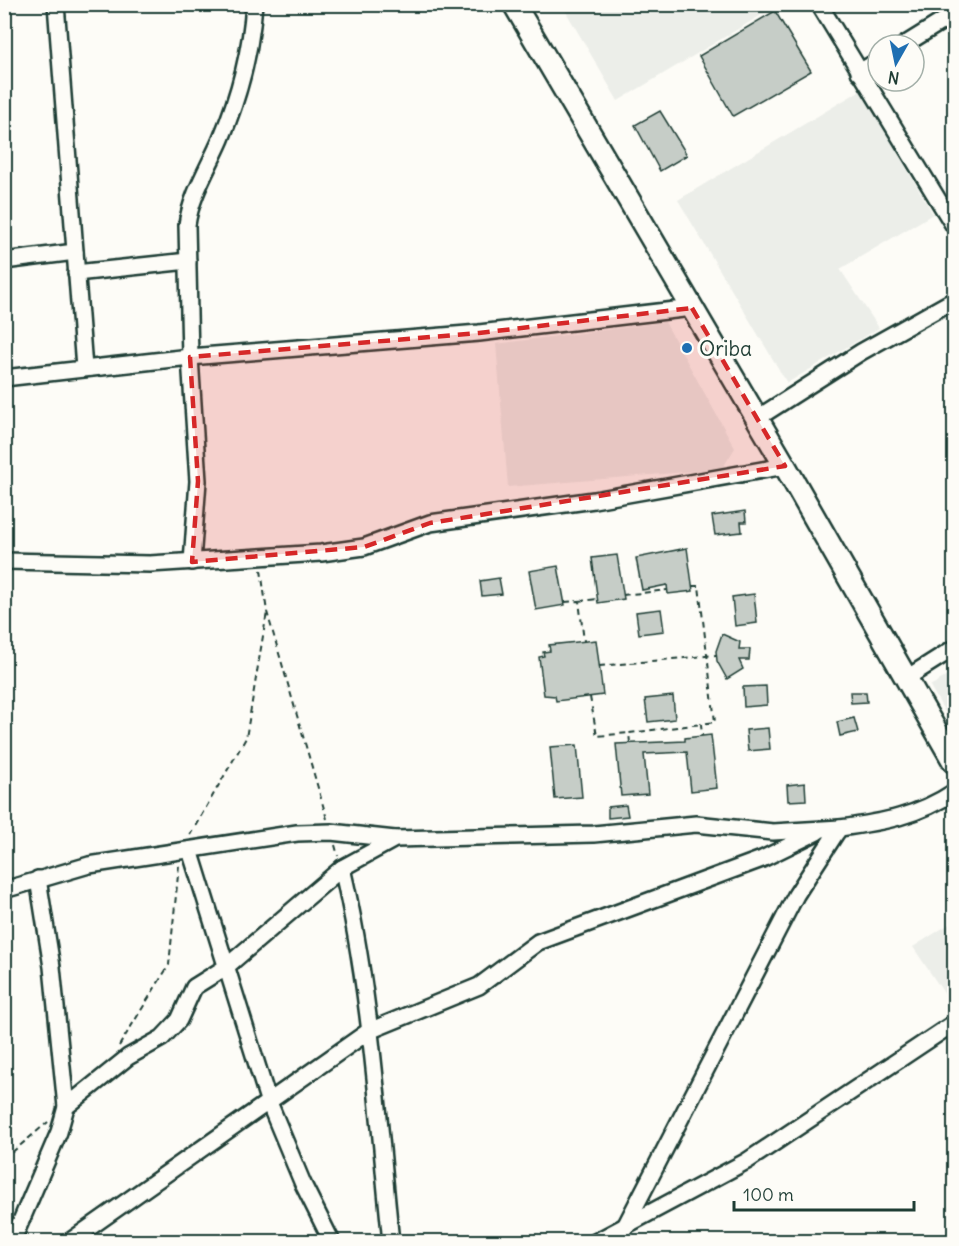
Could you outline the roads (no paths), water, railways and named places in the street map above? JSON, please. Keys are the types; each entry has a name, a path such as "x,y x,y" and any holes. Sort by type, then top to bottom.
{"highway":[{"path":"514,4 785,466 954,762"}],"street":[{"path":"56,4 84,368"},
{"path":"192,562 198,481 190,357 188,219 234,103 247,59 254,4"},
{"path":"819,4 954,226"},
{"path":"923,33 954,14"},
{"path":"860,72 866,68"},
{"path":"4,261 75,252"},
{"path":"76,273 188,261"},
{"path":"756,419 861,352 954,300"},
{"path":"4,378 190,357 479,333 692,308"},
{"path":"4,561 118,565 260,558 364,547 430,523 594,500 785,466"},
{"path":"905,679 954,648"},
{"path":"4,890 89,865 297,833 331,832 395,839 594,834 696,824 773,831 833,828 893,819 920,811 954,792"},
{"path":"69,1242 369,1031 479,986 538,942 762,859 833,828"},
{"path":"617,1242 833,828"},
{"path":"66,1107 128,1057 162,1038 179,1020 194,987 226,967 342,868 395,839"},
{"path":"190,850 268,1100 303,1185 332,1242"},
{"path":"342,868 350,904 369,1031 391,1242"},
{"path":"12,1242 59,1132 66,1107 52,967 38,879"},
{"path":"595,1242 747,1161 954,1023"}],"place":[{"name":"Oriba","path":"687,348"}]}
